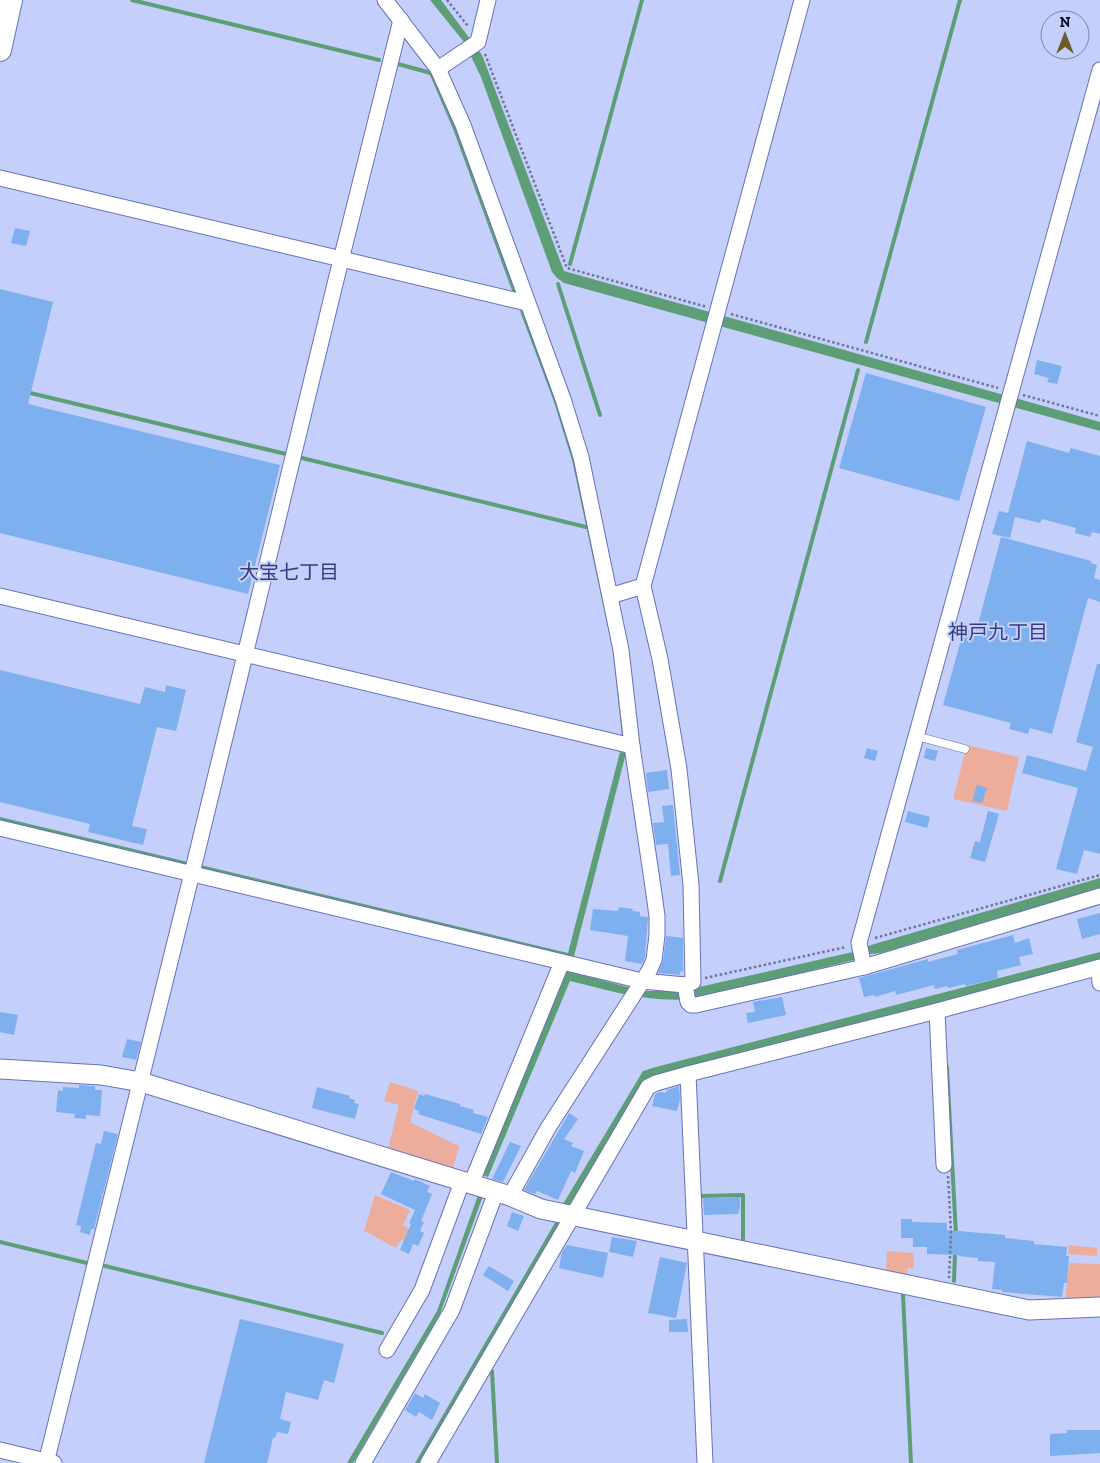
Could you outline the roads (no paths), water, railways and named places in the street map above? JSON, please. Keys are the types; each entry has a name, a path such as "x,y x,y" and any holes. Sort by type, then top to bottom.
{"main road":[{"path":"0,50 11,0"}],"street":[{"path":"363,1463 452,1310 503,1194 548,1128 654,960 657,916 632,746 622,650 581,457 563,399 463,125 438,69 385,0"},
{"path":"438,69 478,42 488,0"},
{"path":"802,0 643,586 660,659 679,769 691,885 688,1002 691,1005 696,1005 861,955 1100,896"},
{"path":"0,1450 49,1462 341,258 401,20"},
{"path":"861,955 916,736 1100,70"},
{"path":"0,178 527,303"},
{"path":"610,596 643,586"},
{"path":"0,596 632,746"},
{"path":"0,828 194,868 640,983 688,984"},
{"path":"387,1350 422,1290 562,962"},
{"path":"428,1463 648,1087 688,1074 937,1011 1100,973"},
{"path":"937,1011 944,1165"},
{"path":"0,1069 101,1075 141,1082 503,1194 541,1209 1029,1310 1100,1307"},
{"path":"688,1074 706,1463"}],"lane":[{"path":"916,736 966,749"}],"waterway":[{"path":"132,0 379,60"},
{"path":"570,264 642,0"},
{"path":"866,342 960,0"},
{"path":"398,64 431,73 456,131 515,293"},
{"path":"558,284 600,415"},
{"path":"720,881 858,370"},
{"path":"26,392 286,454"},
{"path":"302,458 586,527"},
{"path":"947,1067 956,1235"},
{"path":"701,1196 743,1195 743,1241"},
{"path":"0,1242 87,1263"},
{"path":"954,1281 955,1252"},
{"path":"105,1266 382,1333"},
{"path":"903,1295 911,1463"},
{"path":"492,1371 497,1463"}],"district":[{"name":"大宝七丁目","path":"289,572"},
{"name":"神戸九丁目","path":"998,632"}]}
